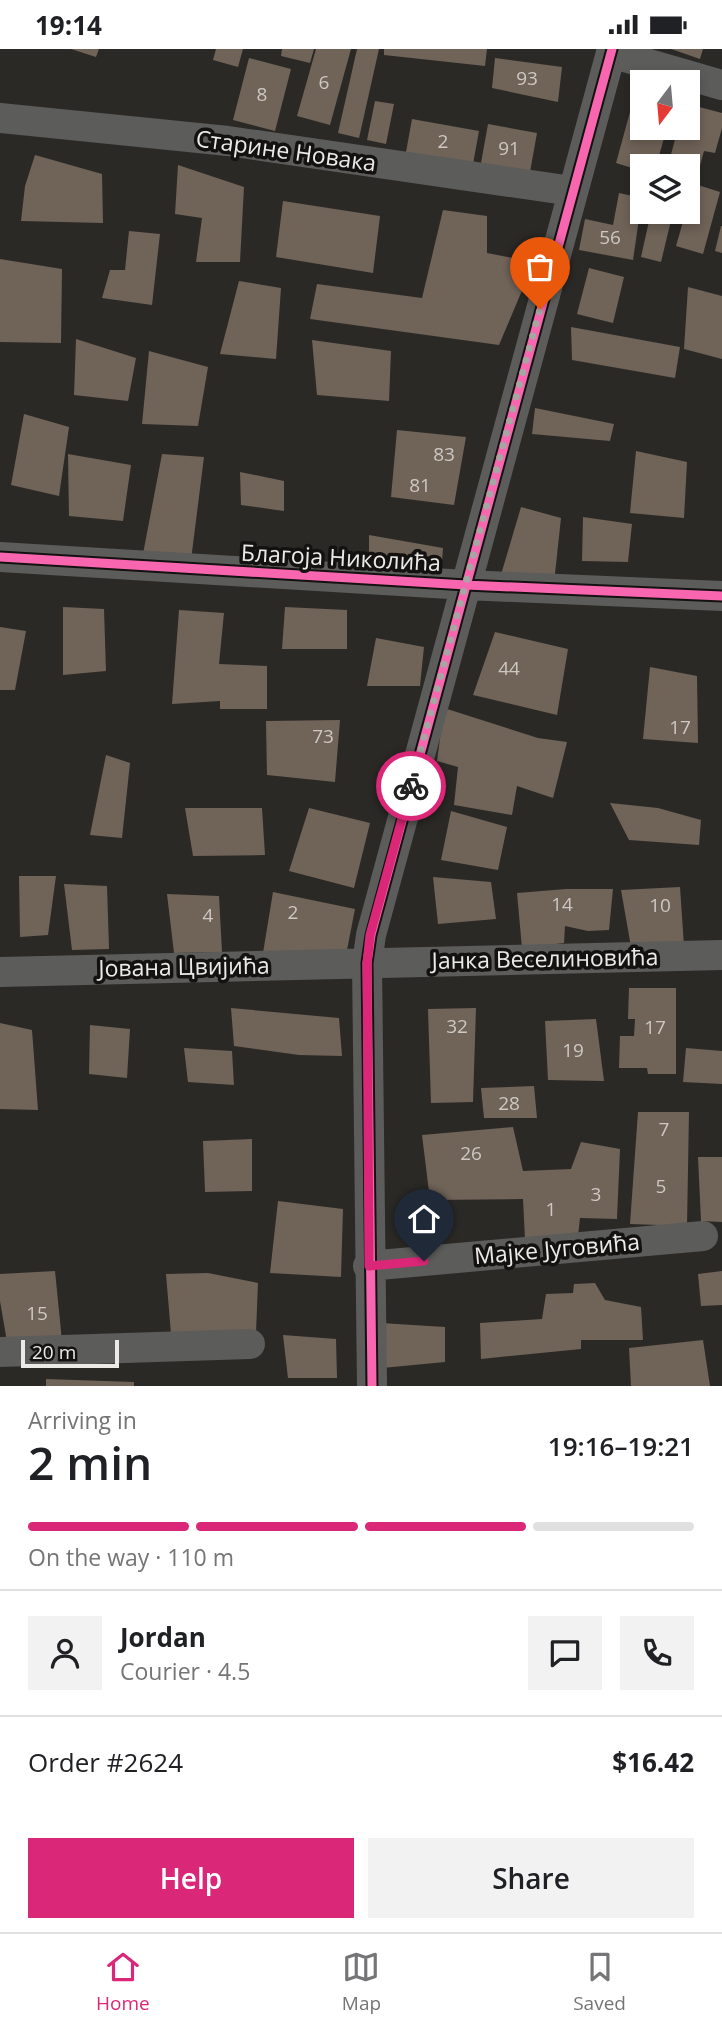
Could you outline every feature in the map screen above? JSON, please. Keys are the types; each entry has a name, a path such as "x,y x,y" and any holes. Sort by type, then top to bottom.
{"street":[{"path":"372,1386 367,963 370,935 611,51 722,85"},
{"name":"Старине Новака","path":"0,118 228,141 572,191"},
{"name":"Благоја Николића","path":"0,557 466,585 722,596"},
{"name":"Јанка Веселиновића","path":"367,963 722,955"},
{"name":"Јована Цвијића","path":"0,972 367,963"},
{"name":"Мајке Југовића","path":"369,1266 703,1235"},
{"path":"0,1352 250,1345"}],"building":[{"path":"71,49 99,49 96,57"},
{"path":"216,49 243,49 238,67 213,60"},
{"path":"282,49 314,49 310,63 281,56"},
{"path":"316,49 351,49 330,125 297,116"},
{"path":"357,49 379,49 359,138 338,133"},
{"path":"384,49 487,49 485,66 384,55"},
{"path":"671,49 703,49 700,59"},
{"path":"249,58 291,69 275,131 233,120"},
{"path":"495,58 562,67 558,102 492,88"},
{"path":"375,101 394,104 386,144 367,140"},
{"path":"700,107 722,113 722,128 715,153 704,151 700,165 700,154 671,154 675,140 700,140"},
{"path":"630,112 630,140 664,140 659,154 630,154 630,167 616,163"},
{"path":"412,119 479,131 473,164 406,152"},
{"path":"488,124 537,133 530,172 481,163"},
{"path":"35,155 102,174 103,223 21,221 25,186"},
{"path":"178,165 244,187 240,262 196,262 202,218 175,214"},
{"path":"700,186 720,192 703,254 676,246 682,224 700,224"},
{"path":"619,193 630,195 630,224 638,224 633,260 579,250 585,219 613,225"},
{"path":"283,201 380,216 373,273 276,257"},
{"path":"443,210 487,216 487,253 534,262 499,345 310,319 317,284 422,298"},
{"path":"648,224 670,224 661,262 641,257"},
{"path":"722,226 722,253 715,251"},
{"path":"129,231 160,234 152,305 102,298 110,270 125,270"},
{"path":"0,259 62,269 61,343 0,342"},
{"path":"589,268 624,277 613,323 577,314"},
{"path":"239,281 281,288 276,359 220,354"},
{"path":"688,287 722,296 722,359 684,349"},
{"path":"571,327 680,347 675,378 572,360"},
{"path":"76,339 136,358 128,401 74,395"},
{"path":"312,340 391,351 389,401 317,395"},
{"path":"149,351 208,367 198,426 142,424"},
{"path":"535,408 614,424 610,441 532,434"},
{"path":"24,414 69,427 59,496 11,485"},
{"path":"397,430 466,437 454,505 391,497"},
{"path":"636,451 687,462 684,518 630,513"},
{"path":"68,454 131,465 123,521 69,516"},
{"path":"162,454 204,457 191,560 143,554"},
{"path":"240,472 284,481 284,511 241,505"},
{"path":"521,507 561,518 554,583 500,578"},
{"path":"583,517 632,524 628,562 582,561"},
{"path":"369,535 443,548 441,576 369,566"},
{"path":"63,607 104,609 106,671 63,675"},
{"path":"285,607 347,610 347,649 282,649"},
{"path":"179,610 224,613 219,664 267,666 267,709 220,709 220,701 172,704"},
{"path":"0,627 26,631 15,690 0,690"},
{"path":"495,632 568,649 557,715 473,695"},
{"path":"376,638 424,647 420,686 367,686"},
{"path":"650,667 697,676 698,743 643,739"},
{"path":"444,708 538,738 567,742 553,798 517,786 512,815 454,805 458,767 437,761"},
{"path":"340,720 335,782 267,775 266,721"},
{"path":"106,755 130,763 122,838 90,835"},
{"path":"610,803 658,808 701,820 699,845 629,840"},
{"path":"185,808 262,808 265,855 193,856"},
{"path":"309,808 370,823 354,888 289,871"},
{"path":"451,811 507,827 498,870 441,860"},
{"path":"19,876 56,876 48,935 20,937"},
{"path":"433,877 491,882 496,919 438,924"},
{"path":"64,884 107,886 109,949 72,950"},
{"path":"680,887 684,946 631,947 621,890"},
{"path":"613,889 609,930 588,931 565,926 564,943 522,948 517,893"},
{"path":"273,892 355,909 346,955 263,953"},
{"path":"167,894 219,896 222,952 174,953"},
{"path":"629,988 676,988 676,1074 648,1074 647,1068 619,1068 620,1036 634,1036 635,1019 628,1019"},
{"path":"231,1008 339,1018 342,1056 299,1055 234,1046"},
{"path":"476,1008 473,1102 431,1103 428,1009"},
{"path":"596,1019 604,1081 548,1080 545,1021"},
{"path":"0,1023 32,1030 38,1110 0,1109"},
{"path":"90,1025 130,1029 127,1078 89,1074"},
{"path":"184,1048 232,1051 234,1085 188,1082"},
{"path":"686,1048 722,1051 722,1084 683,1082"},
{"path":"534,1086 537,1118 484,1118 481,1088"},
{"path":"638,1112 689,1112 687,1226 630,1224"},
{"path":"513,1127 523,1171 571,1169 581,1142 620,1149 617,1219 580,1218 578,1236 525,1239 523,1199 430,1200 422,1135"},
{"path":"252,1139 252,1191 205,1192 203,1141"},
{"path":"698,1157 722,1157 722,1222 701,1221"},
{"path":"278,1201 343,1209 341,1277 270,1273"},
{"path":"55,1271 62,1341 7,1342 0,1301 0,1274"},
{"path":"722,1271 722,1305 701,1306 698,1274"},
{"path":"208,1273 258,1283 256,1333 171,1334 166,1274"},
{"path":"595,1283 605,1300 641,1307 643,1340 581,1340 581,1349 481,1359 480,1323 542,1319 546,1294 573,1293 574,1284"},
{"path":"381,1323 445,1327 445,1362 382,1368"},
{"path":"283,1335 336,1339 337,1378 288,1378"},
{"path":"703,1340 710,1386 631,1386 629,1348"},
{"path":"46,1379 134,1382 134,1386 46,1386"}],"cycle path":[{"path":"372,1386 367,963 371,935 612,49"},
{"path":"0,557 466,585 722,596"}],"way so far":[{"path":"411,786 540,309"}],"route":[{"path":"411,786 370,935 367,963 369,1266 424,1261"}]}
